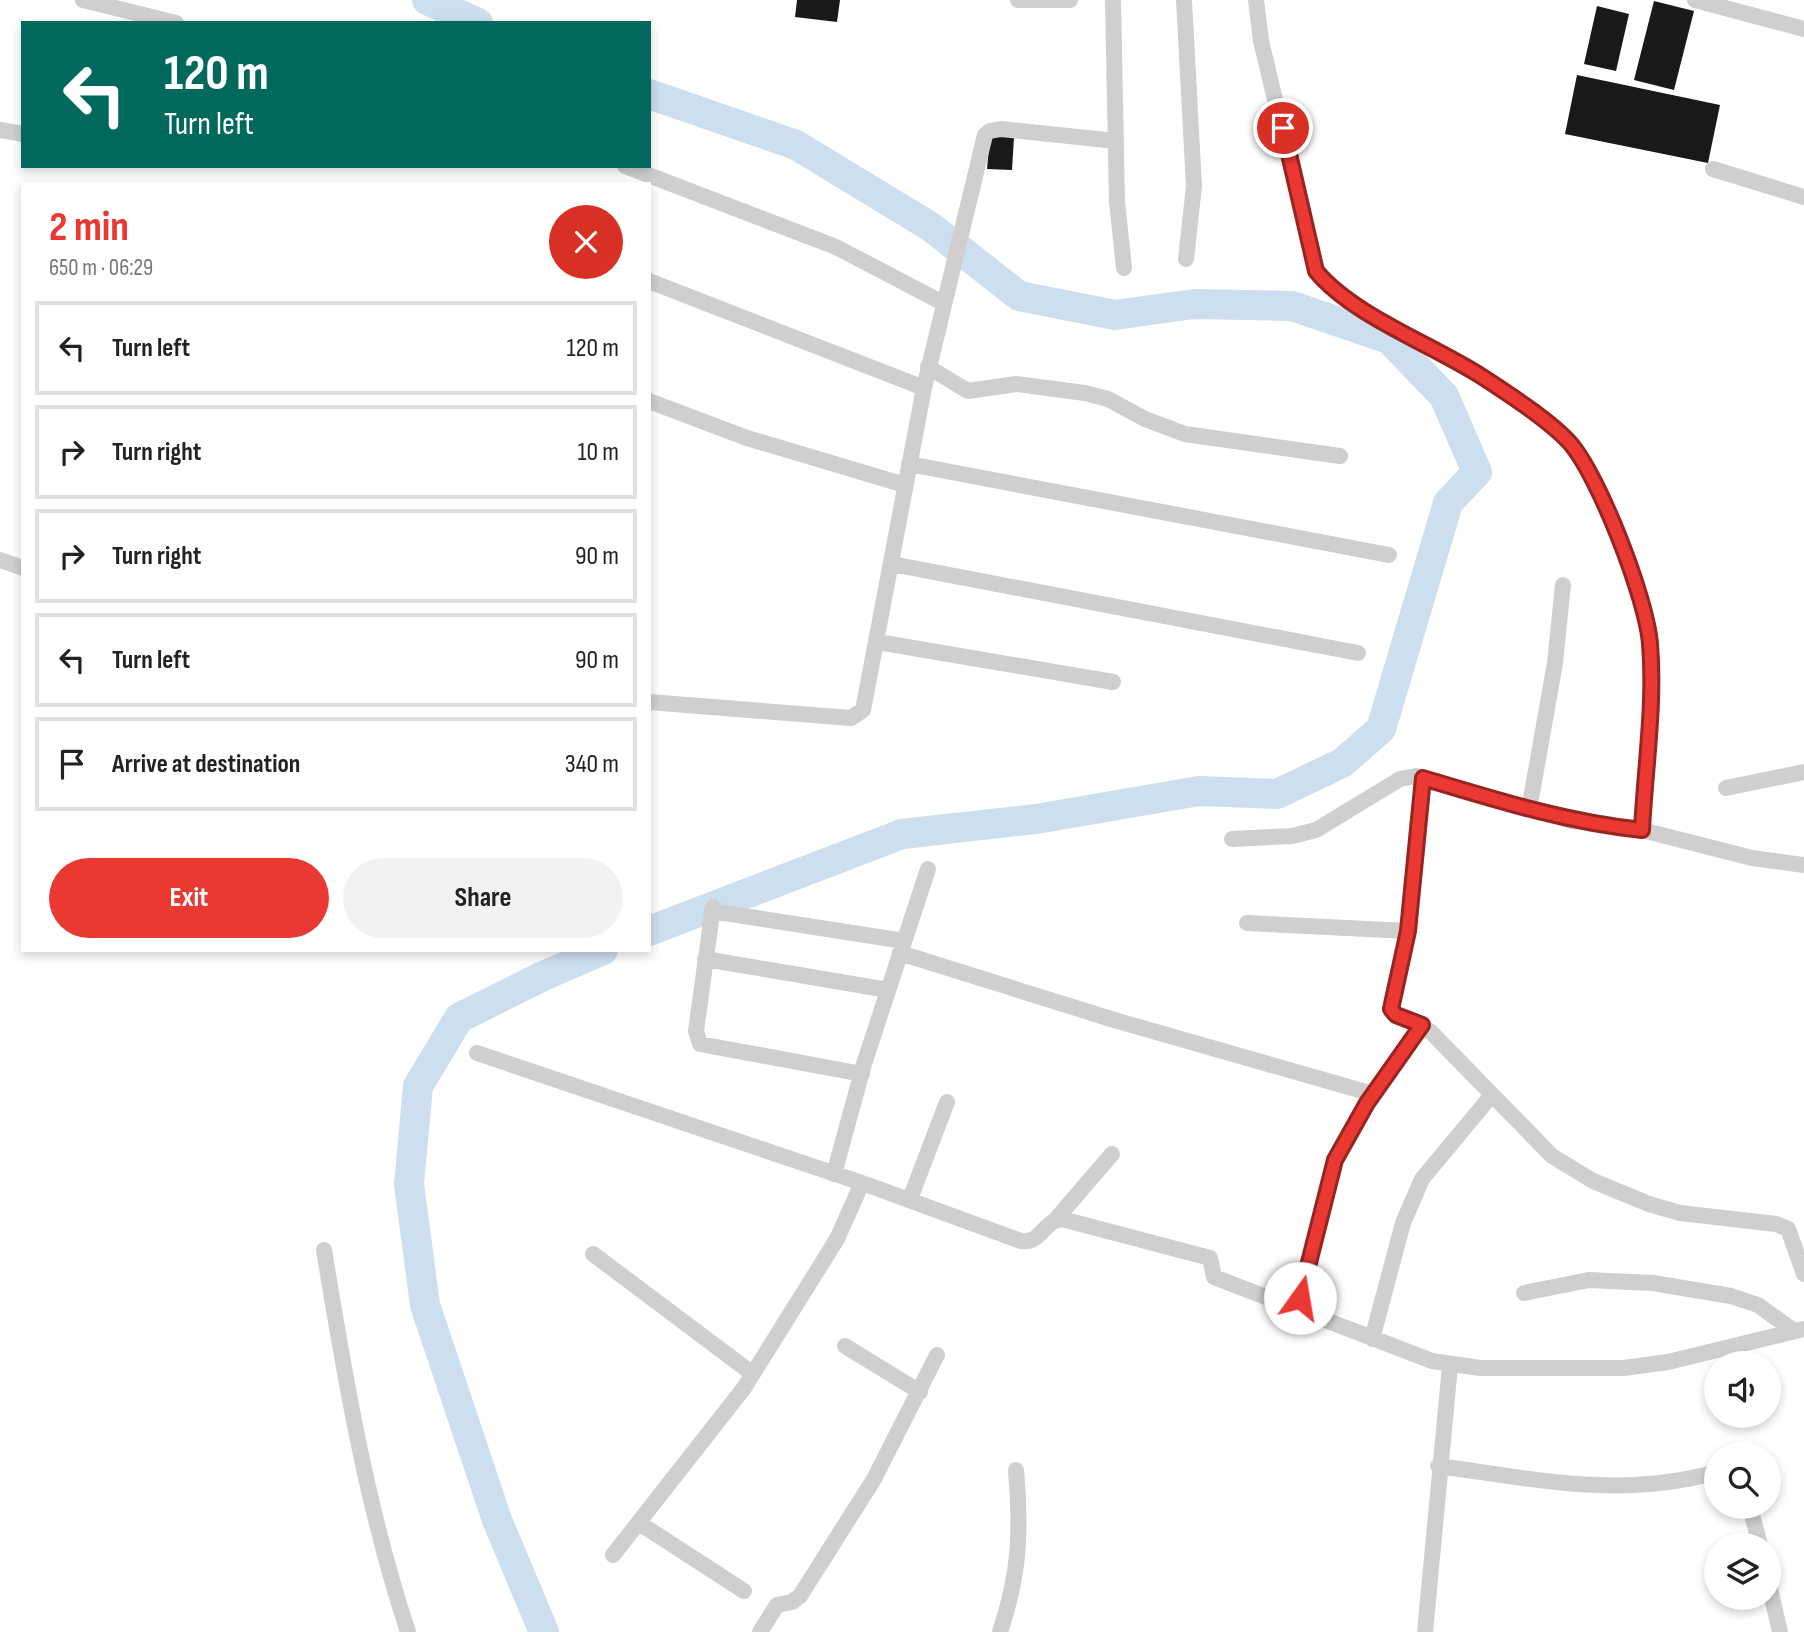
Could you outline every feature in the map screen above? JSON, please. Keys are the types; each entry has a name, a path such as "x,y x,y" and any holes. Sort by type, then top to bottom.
{"street":[{"path":"82,0 168,21"},
{"path":"1018,0 1070,0"},
{"path":"1113,0 1117,202 1124,268"},
{"path":"1184,0 1194,186 1186,259"},
{"path":"1255,0 1261,41 1316,271 1328,286 1353,303 1481,376 1570,443 1611,521 1643,604 1650,644 1642,830"},
{"path":"1695,0 1804,29"},
{"path":"0,130 21,134"},
{"path":"651,702 851,718 858,715 866,701 928,367 982,142 990,131 1116,141"},
{"path":"630,168 836,247 944,298"},
{"path":"1713,169 1804,197"},
{"path":"651,282 924,388"},
{"path":"928,367 968,391 1017,384 1085,393 1108,399 1145,419 1185,434 1340,456"},
{"path":"651,402 747,438 905,485"},
{"path":"909,464 1389,555"},
{"path":"0,560 21,567"},
{"path":"892,564 1358,653"},
{"path":"1529,810 1555,663 1563,585"},
{"path":"877,642 1113,682"},
{"path":"1726,788 1804,772"},
{"path":"1232,839 1292,836 1316,830 1408,776 1588,824 1642,830 1752,858 1804,865"},
{"path":"1423,778 1408,931 1391,1009 1396,1015 1422,1025 1552,1156 1593,1181 1649,1205 1680,1213 1776,1224 1788,1230 1804,1274"},
{"path":"834,1174 862,1074 928,869"},
{"path":"862,1074 700,1044 696,1031 713,909 902,947 1125,1023 1373,1094"},
{"path":"1247,923 1408,931"},
{"path":"705,959 888,990"},
{"path":"1302,1311 1300,1298 1335,1160 1373,1094 1422,1025"},
{"path":"477,1053 910,1199 1027,1242 1035,1239 1058,1218 1112,1154"},
{"path":"1372,1339 1403,1223 1423,1179 1491,1096"},
{"path":"910,1199 947,1102"},
{"path":"614,1555 752,1374 837,1239 862,1183"},
{"path":"1058,1218 1209,1258 1214,1277 1372,1339 1450,1366 1559,1370 1624,1368 1668,1362 1799,1330"},
{"path":"324,1250 348,1401 394,1591 408,1632"},
{"path":"593,1254 752,1374"},
{"path":"1524,1293 1589,1280 1653,1283 1731,1296 1758,1305 1799,1330"},
{"path":"845,1346 920,1392"},
{"path":"760,1632 777,1605 792,1602 800,1596 874,1479 937,1356"},
{"path":"1425,1632 1438,1466 1450,1366"},
{"path":"1438,1466 1628,1488 1704,1475"},
{"path":"1000,1632 1010,1602 1020,1536 1016,1470"},
{"path":"639,1522 744,1591"},
{"path":"1775,1610 1780,1632"}],"building":[{"path":"797,0 840,0 837,22 795,17"},
{"path":"1654,1 1694,11 1674,90 1634,80"},
{"path":"1597,6 1629,14 1616,71 1584,64"},
{"path":"1577,75 1720,105 1708,163 1565,134"},
{"path":"990,135 1014,137 1012,170 987,169"}],"waterway":[{"path":"427,0 474,21"},
{"path":"651,95 796,145 931,227 1019,296 1115,315 1194,304 1292,306 1389,339 1444,396 1477,472 1448,503 1381,729 1342,763 1277,794 1199,791 1036,819 902,834 651,930"},
{"path":"544,1632 497,1520 425,1305 409,1184 418,1086 459,1018 598,952"}],"route":[{"path":"1283,128 1316,271 1328,286 1353,303 1481,376 1570,443 1611,521 1643,604 1650,644 1642,830 1588,824 1536,812 1423,778 1408,931 1391,1004 1393,1013 1422,1025 1345,1137 1328,1183 1300,1298"}]}
